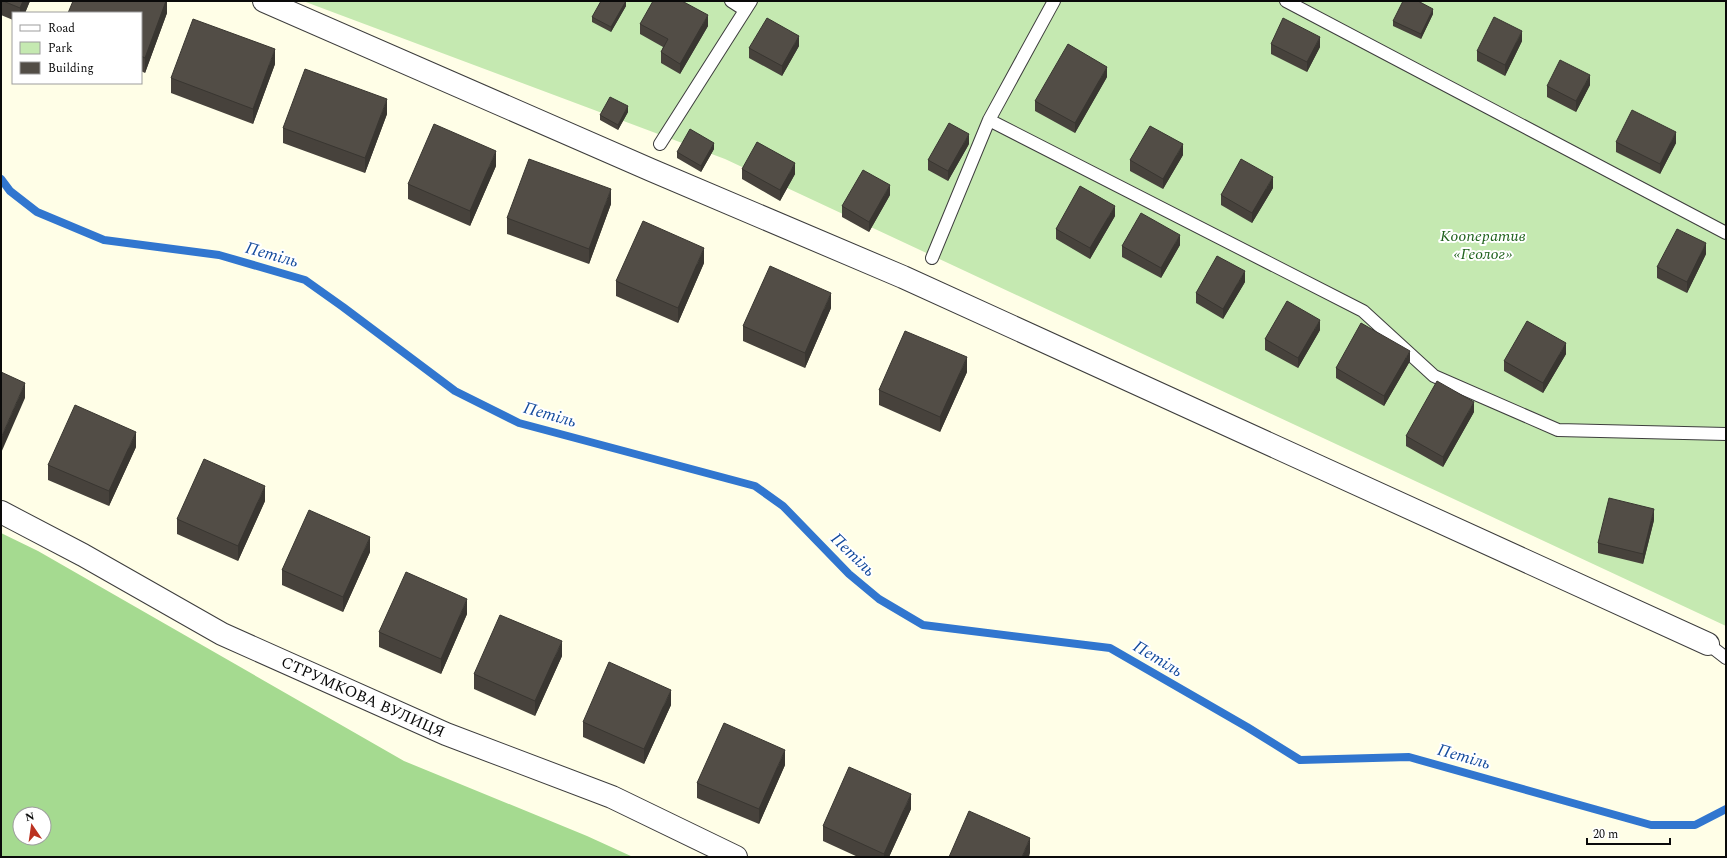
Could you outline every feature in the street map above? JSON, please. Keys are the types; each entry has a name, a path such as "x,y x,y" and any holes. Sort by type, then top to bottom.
{"street":[{"path":"264,1 651,170 903,277 1708,644"},
{"name":"СТРУМКОВА ВУЛИЦЯ","path":"1,512 83,555 222,634 446,734 612,797 736,857"}],"lane":[{"path":"660,144 748,5 731,1"},
{"path":"932,258 989,120 1054,1"},
{"path":"1286,1 1726,233"},
{"path":"989,120 1363,311 1434,376 1558,430 1726,434"},
{"path":"1708,644 1726,658"}],"green space":[{"name":"Кооператив «Геолог»","path":"303,1 1726,1 1726,626 725,159"},
{"path":"1,533 38,551 404,761 587,836 633,857 1,857"}],"building":[{"path":"3,1 23,1 20,8"},
{"path":"73,1 166,1 145,58 142,56 142,12 68,12"},
{"path":"601,1 626,1 611,27 592,17"},
{"path":"653,1 682,1 708,15 680,64 661,52 668,39 640,24"},
{"path":"1403,1 1418,1 1433,9 1421,34 1393,21"},
{"path":"1494,17 1522,31 1505,65 1477,51"},
{"path":"767,18 799,36 782,66 749,48"},
{"path":"1283,18 1320,37 1307,62 1271,44"},
{"path":"193,19 275,49 253,109 171,78"},
{"path":"1068,44 1107,67 1075,123 1035,101"},
{"path":"1560,60 1590,75 1576,101 1547,86"},
{"path":"305,69 387,99 365,158 283,128"},
{"path":"610,97 628,106 618,125 600,115"},
{"path":"1632,110 1676,132 1660,164 1616,142"},
{"path":"949,123 969,134 948,171 928,160"},
{"path":"434,124 496,151 470,211 408,184"},
{"path":"1150,126 1183,144 1163,179 1130,160"},
{"path":"690,129 714,143 701,166 677,152"},
{"path":"757,142 795,163 780,190 742,169"},
{"path":"529,159 611,189 589,249 507,218"},
{"path":"1241,159 1273,177 1252,213 1221,195"},
{"path":"863,170 890,185 869,222 842,206"},
{"path":"1080,186 1115,206 1090,248 1056,229"},
{"path":"1141,213 1180,235 1161,268 1122,246"},
{"path":"643,221 704,248 678,308 616,281"},
{"path":"1677,229 1706,243 1687,282 1657,267"},
{"path":"1217,256 1245,271 1223,309 1196,293"},
{"path":"770,266 831,293 805,353 743,326"},
{"path":"1287,301 1320,320 1298,358 1265,339"},
{"path":"1527,321 1566,343 1543,383 1504,361"},
{"path":"1361,323 1410,351 1384,396 1336,368"},
{"path":"905,331 967,357 940,417 879,390"},
{"path":"1,372 25,383 1,438"},
{"path":"1437,381 1474,402 1443,457 1406,436"},
{"path":"75,405 136,432 109,491 48,465"},
{"path":"204,459 265,486 238,546 177,519"},
{"path":"1609,498 1654,509 1643,554 1598,543"},
{"path":"309,510 370,537 343,597 282,570"},
{"path":"406,572 467,599 441,659 379,632"},
{"path":"500,615 562,641 535,701 474,674"},
{"path":"609,662 671,690 644,749 583,722"},
{"path":"724,723 785,750 759,809 697,783"},
{"path":"849,767 911,794 884,854 823,826"},
{"path":"969,811 1030,838 1022,857 949,857"}],"waterway":[{"name":"Петіль","path":"1,179 10,191 37,212 104,240 219,255 305,280 455,391 519,423 755,486 783,506 849,574 879,599 923,625 1110,648 1247,727 1300,760 1409,757 1651,825 1695,825 1726,809"}]}
